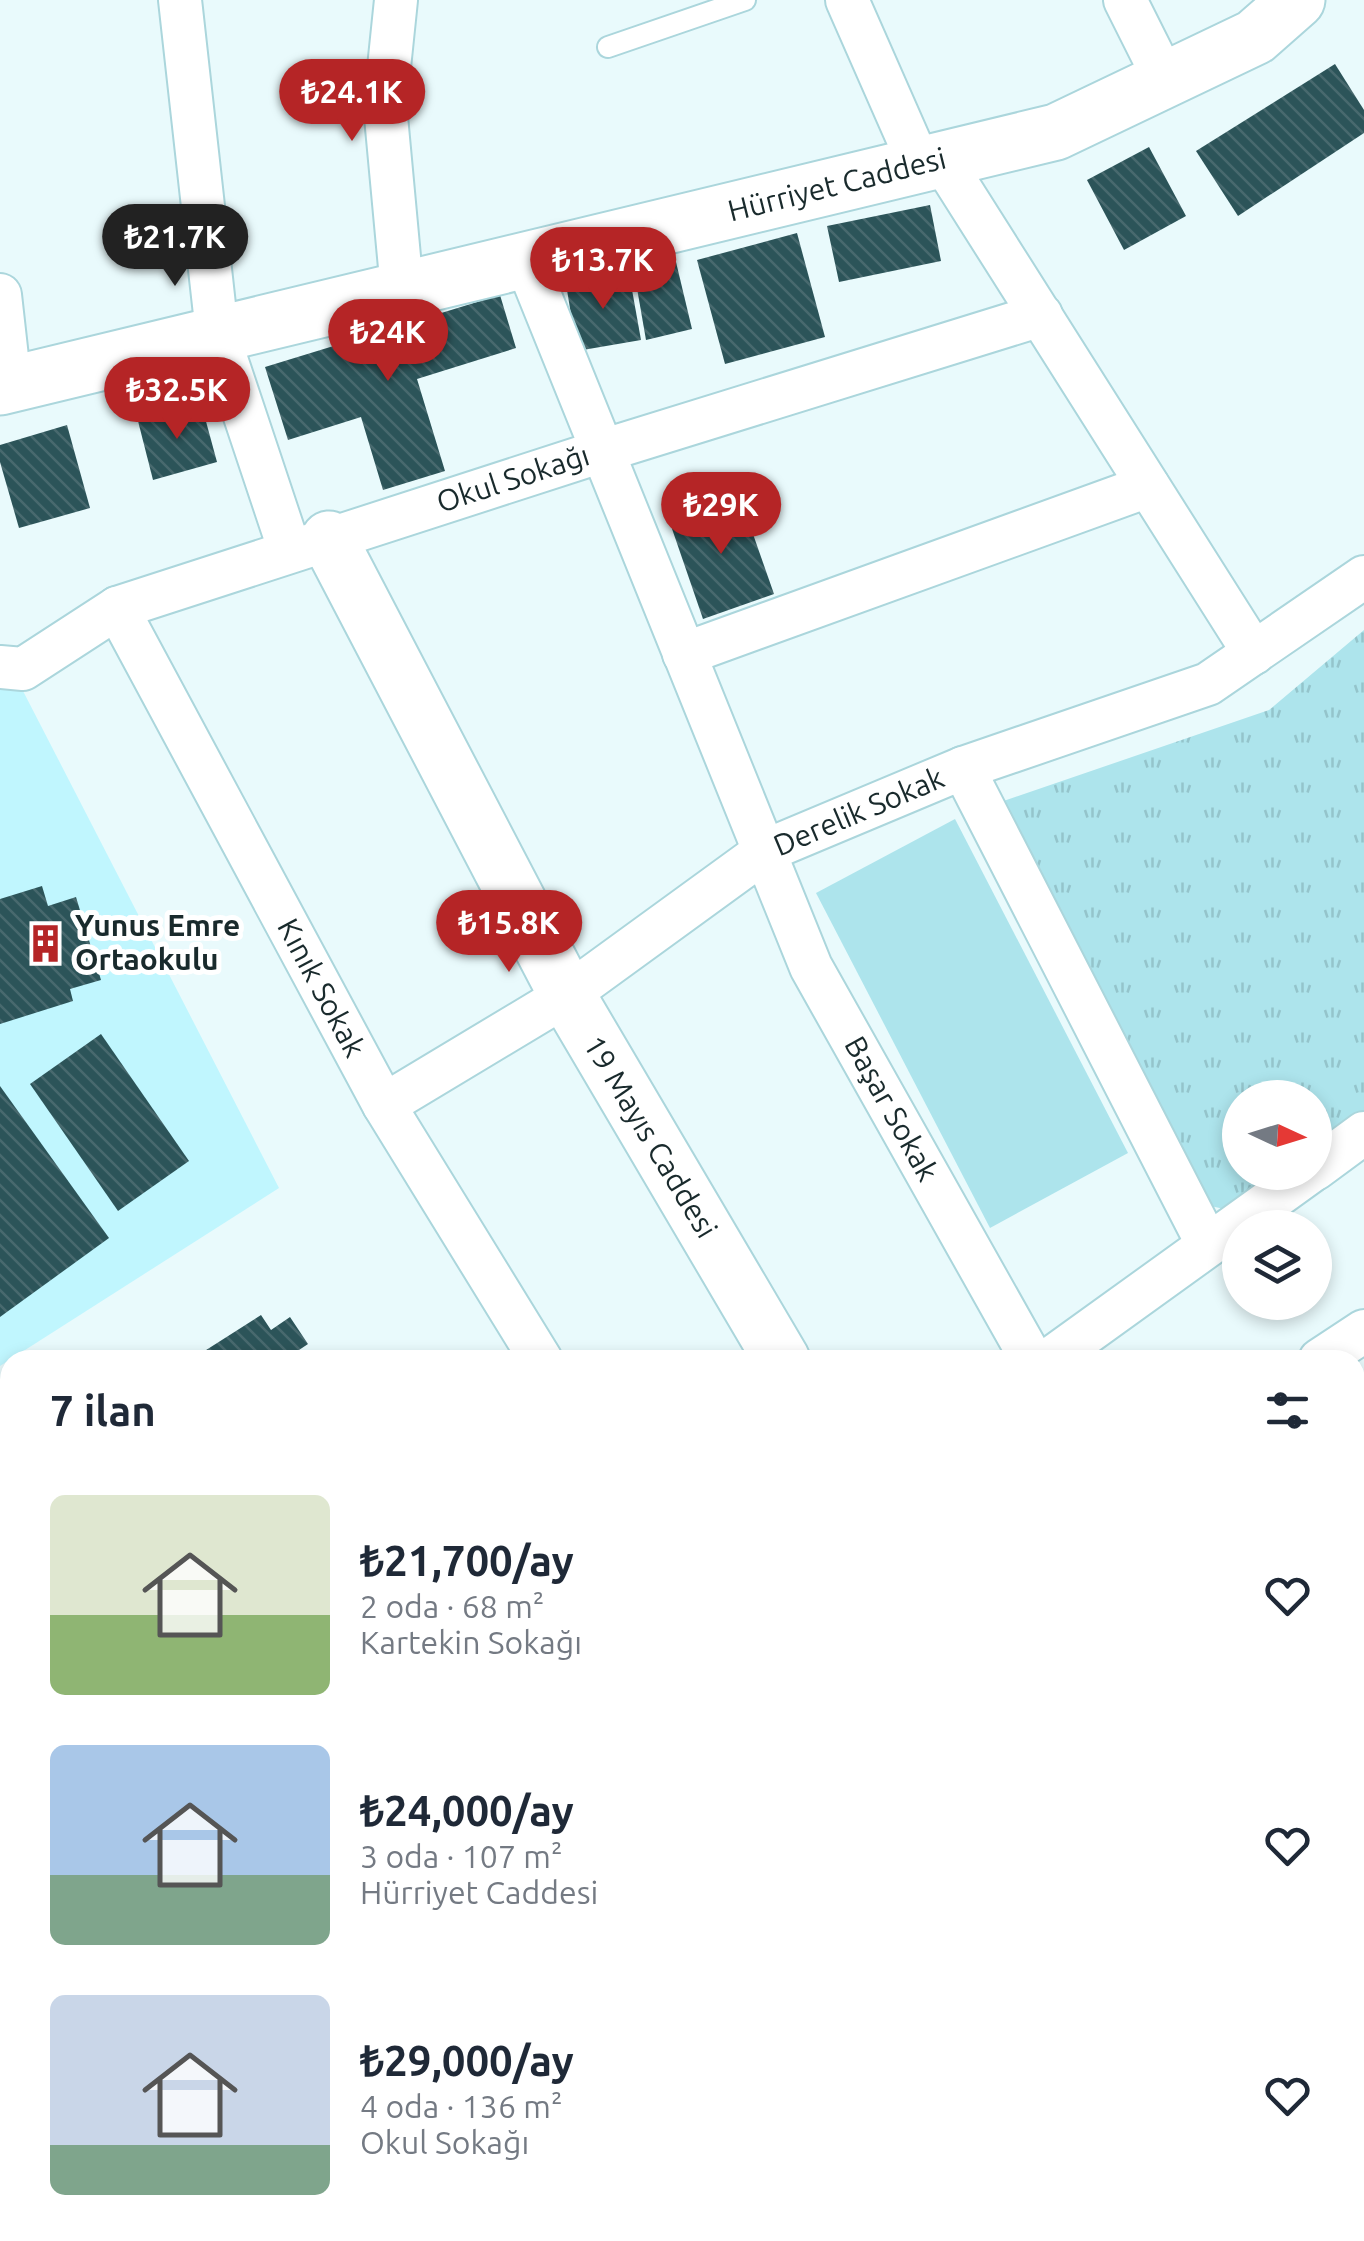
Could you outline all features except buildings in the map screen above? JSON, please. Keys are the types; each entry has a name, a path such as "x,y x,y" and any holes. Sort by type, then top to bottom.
{"street":[{"path":"180,0 217,332 309,545"},
{"path":"396,0 385,106 402,289"},
{"path":"847,0 931,163 1041,315 1254,653"},
{"path":"1126,0 1165,80"},
{"name":"Hürriyet Caddesi","path":"5,386 1056,132 1255,37 1297,0"},
{"name":"Başar Sokak","path":"525,260 811,967 1026,1350"},
{"path":"0,295 5,386"},
{"name":"Okul Sokağı","path":"0,667 23,669 117,608 602,450 1041,315"},
{"path":"684,654 1148,486"},
{"name":"19 Mayıs Caddesi","path":"309,545 776,1350"},
{"name":"Derelik Sokak","path":"384,1105 567,995 765,851 963,768 1208,684 1364,578"},
{"name":"Kınık Sokak","path":"117,608 384,1105 535,1350"},
{"path":"963,768 1208,1246"},
{"path":"1332,1156 1364,1133"},
{"path":"1064,1350 1285,1190"},
{"path":"1335,1350 1364,1331"}],"lane":[{"path":"608,47 745,0"}],"shaded area":[{"path":"0,689 23,691 279,1188 25,1350 0,1350"}],"green space":[{"path":"1364,630 1364,1114 1332,1137 1332,1080 1222,1080 1222,1190 1257,1190 1229,1210 1201,1204 992,805 1269,710"},
{"path":"955,819 1128,1153 990,1228 816,893"}],"place":[{"name":"Yunus Emre Ortaokulu","path":"45,943"}]}
